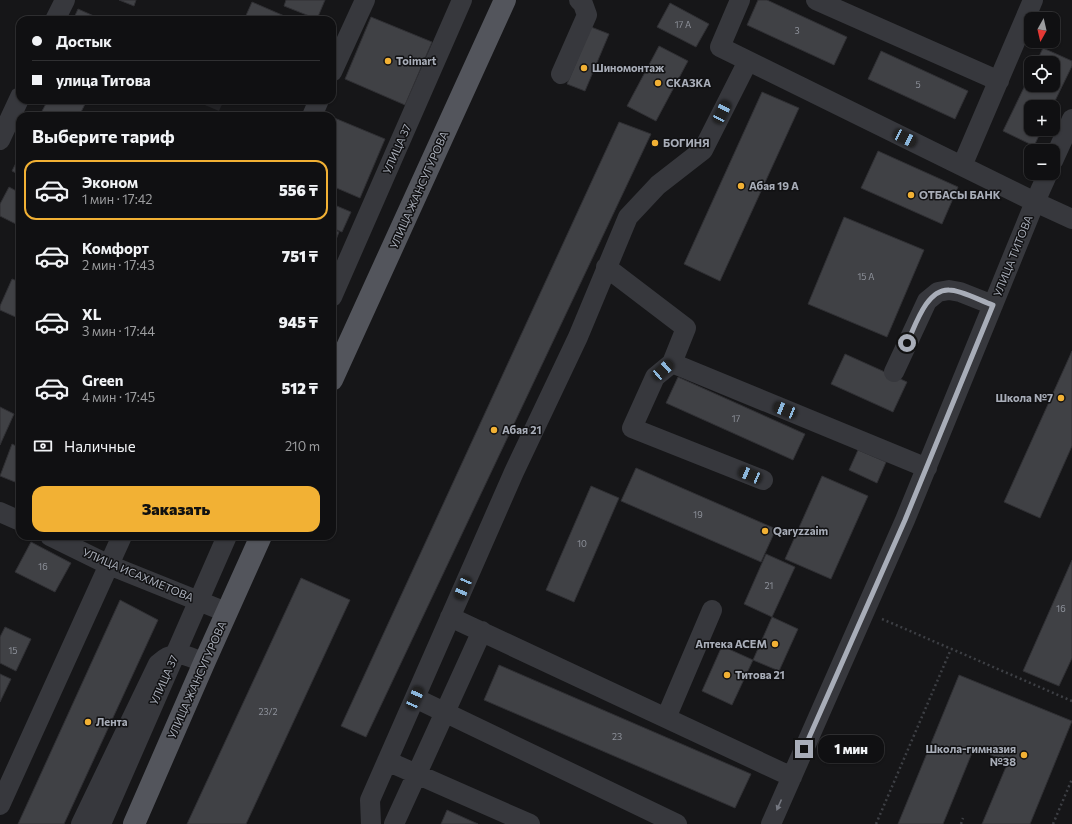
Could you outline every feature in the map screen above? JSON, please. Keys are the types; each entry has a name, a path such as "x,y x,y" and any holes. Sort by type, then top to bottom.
{"main road":[{"name":"УЛИЦА ЖАНСУГУРОВА","path":"336,371 505,0"},
{"name":"УЛИЦА ЖАНСУГУРОВА","path":"134,824 226,612 259,540"}],"street":[{"path":"58,16 65,0"},
{"path":"336,63 365,0"},
{"name":"УЛИЦА 37","path":"336,288 462,0"},
{"path":"561,74 587,15 584,4 579,0"},
{"path":"740,0 720,47 1072,219"},
{"path":"816,0 999,81"},
{"path":"962,166 1033,0"},
{"path":"371,824 370,800 514,472 578,337 628,217 658,185 703,150 748,61"},
{"path":"0,140 17,104"},
{"path":"1060,146 1072,119"},
{"name":"УЛИЦА ТИТОВА","path":"771,824 905,520 1045,180"},
{"path":"606,267 686,328 672,363 655,377 632,428 763,480"},
{"path":"894,372 927,301 938,292 949,290 960,292 993,305"},
{"path":"672,363 927,468"},
{"path":"0,512 16,519"},
{"name":"УЛИЦА ИСАХМЕТОВА","path":"58,540 109,565 226,612"},
{"path":"0,805 120,540"},
{"name":"УЛИЦА 37","path":"101,824 225,540"},
{"path":"666,718 712,610"},
{"path":"450,617 792,777"},
{"path":"394,824 416,774 446,713 482,631"},
{"path":"81,824 158,664 165,658 174,654 191,656 204,663"},
{"path":"415,698 677,824"},
{"path":"387,761 530,824"}],"path":[{"path":"865,612 1072,701"},
{"path":"876,824 951,649"},
{"path":"1053,824 1072,780"},
{"path":"960,824 963,818"}],"shaded area":[{"path":"202,104 222,104 219,111"}],"building":[{"path":"119,0 136,0 134,6"},
{"path":"286,0 325,0 318,16 309,16 284,6"},
{"path":"758,0 767,0 847,37 834,65 747,25"},
{"path":"252,2 284,16 246,16"},
{"path":"670,3 709,24 696,47 657,27"},
{"path":"78,9 94,16 75,16"},
{"name":"Toimart","path":"371,17 432,42 405,105 345,79"},
{"name":"Шиномонтаж","path":"591,27 609,34 585,91 567,84"},
{"name":"СКАЗКА","path":"659,46 688,61 656,121 627,106"},
{"path":"1043,48 1072,61 1072,66 1060,91 1060,56 1039,56"},
{"path":"881,51 968,91 955,119 868,79"},
{"path":"1024,88 1024,92 1059,92 1055,100 1024,100 1024,136 1039,136 1035,144 1030,144 1003,131"},
{"name":"Абая 19 А","path":"762,92 799,108 720,281 684,264"},
{"path":"46,104 85,104 81,112 42,112"},
{"path":"336,119 385,139 360,198 336,188"},
{"name":"Абая 21","path":"619,122 651,134 366,737 341,726"},
{"path":"878,151 958,187 942,224 861,188"},
{"path":"16,163 16,173 12,171"},
{"path":"9,187 16,191 16,224 0,216 0,204"},
{"path":"336,206 351,212 342,232 336,230"},
{"path":"844,217 924,250 887,337 808,304"},
{"path":"336,231 339,232 336,240"},
{"path":"12,279 16,280 16,317 0,310 0,306"},
{"name":"Школа №7","path":"1072,351 1072,446 1040,518 1004,502"},
{"path":"845,354 907,382 893,412 831,384"},
{"path":"678,377 805,434 793,460 666,403"},
{"path":"0,407 14,414 0,445"},
{"path":"12,444 16,446 16,482 0,476"},
{"path":"858,450 886,462 877,483 849,470"},
{"path":"636,468 776,529 761,562 621,501"},
{"path":"822,476 868,496 831,579 785,559"},
{"path":"591,486 619,498 574,602 546,590"},
{"path":"31,542 71,563 55,592 15,572"},
{"path":"766,554 795,567 772,617 744,604"},
{"path":"1072,560 1072,658 1059,686 1023,671"},
{"path":"301,578 350,600 246,824 187,824"},
{"name":"Лента","path":"120,600 158,620 64,824 18,824"},
{"name":"Аптека АСЕМ","path":"772,617 798,629 779,671 753,660"},
{"path":"5,627 31,639 16,671 0,663 0,637"},
{"name":"Титова 21","path":"722,646 753,660 732,705 702,691"},
{"path":"499,665 751,774 735,808 484,700"},
{"path":"0,674 11,679 0,702"},
{"name":"Школа-гимназия №38","path":"959,675 1072,721 1030,824 982,824 1008,762 974,748 943,824 898,824"},
{"path":"447,810 478,824 441,824"}],"place":[{"name":"Toimart","path":"388,61"},
{"name":"Шиномонтаж","path":"584,68"},
{"name":"СКАЗКА","path":"658,83"},
{"name":"БОГИНЯ","path":"655,143"},
{"name":"Абая 19 А","path":"741,186"},
{"name":"ОТБАСЫ БАНК","path":"911,195"},
{"name":"Школа №7","path":"1061,398"},
{"name":"Абая 21","path":"494,430"},
{"name":"Qaryzzaim","path":"765,531"},
{"name":"Аптека АСЕМ","path":"775,644"},
{"name":"Титова 21","path":"727,675"},
{"name":"Лента","path":"88,722"},
{"name":"Школа-гимназия №38","path":"1024,755"}],"route":[{"path":"804,749 905,520 993,305 960,292 949,290 938,292 927,301 907,343"}]}
